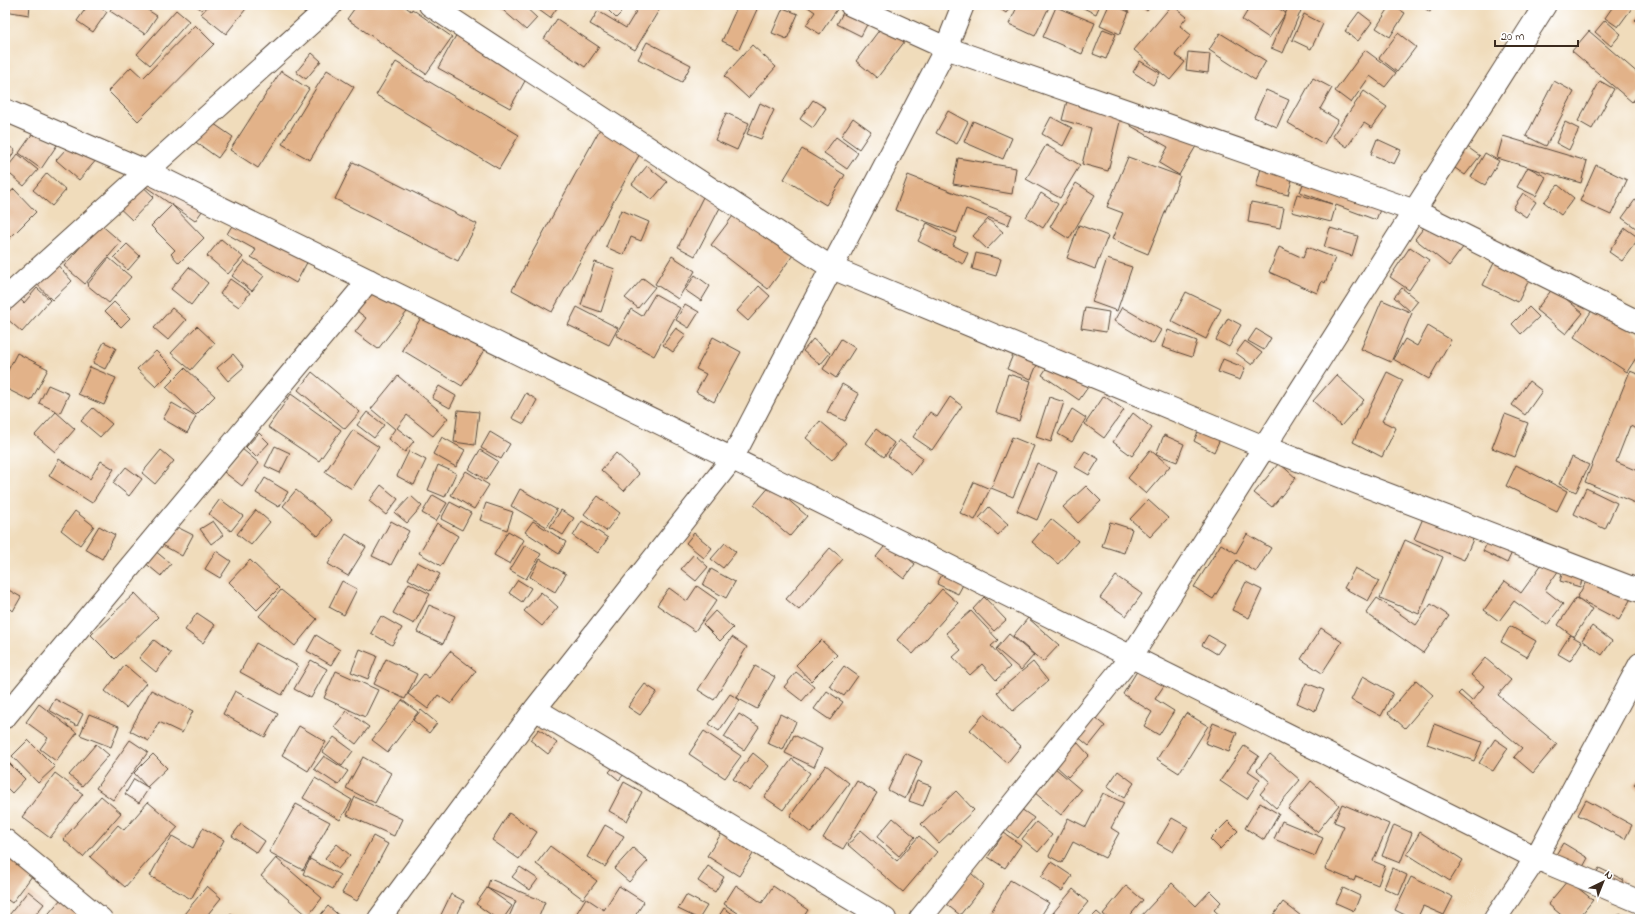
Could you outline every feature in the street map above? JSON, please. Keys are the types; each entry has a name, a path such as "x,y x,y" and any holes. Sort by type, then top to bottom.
{"street":[{"path":"5,299 330,5"},
{"path":"430,5 832,268 1264,447 1640,591"},
{"path":"851,5 946,48 1414,211 1640,323"},
{"path":"379,919 535,709 732,459 946,48 964,5"},
{"path":"920,919 1131,657 1545,5"},
{"path":"5,110 146,170 1536,858 1640,902"},
{"path":"5,717 369,280"},
{"path":"1495,919 1536,858 1640,664"},
{"path":"535,709 884,919"},
{"path":"5,840 101,919"}],"building":[{"path":"5,5 30,5 29,15 5,11"},
{"path":"88,5 96,5 107,12 93,32 77,21"},
{"path":"113,5 140,5 157,16 145,34 110,11"},
{"path":"195,5 206,5 202,10"},
{"path":"209,5 249,5 226,34 201,14"},
{"path":"357,5 403,5 411,11 412,9 452,37 426,74 347,19"},
{"path":"497,5 523,5 537,18 526,30"},
{"path":"532,5 559,5 550,18"},
{"path":"603,5 629,5 616,18"},
{"path":"640,5 662,5 635,50 590,24 598,11 626,28"},
{"path":"738,5 759,5 739,49 722,41"},
{"path":"805,5 840,5 820,34 806,25 815,12"},
{"path":"847,5 876,7 861,36 837,24"},
{"path":"995,5 1012,5 1006,13"},
{"path":"1018,5 1046,5 1049,7 1035,36 1009,24"},
{"path":"1077,5 1100,5 1096,14"},
{"path":"1109,5 1114,5 1129,12 1120,34 1100,25"},
{"path":"1140,5 1152,5 1147,11"},
{"path":"1172,5 1187,17 1180,26 1191,35 1175,55 1185,62 1170,80 1134,50"},
{"path":"1251,5 1273,5 1286,13 1269,38 1242,20"},
{"path":"1289,5 1302,8 1283,53 1271,48"},
{"path":"1391,5 1405,13 1390,37 1376,28"},
{"path":"1420,5 1434,5 1430,12"},
{"path":"1614,5 1628,5 1632,8 1618,27 1605,18"},
{"path":"1056,7 1095,23 1082,54 1043,37"},
{"path":"783,8 798,14 787,39 772,33"},
{"path":"176,10 189,21 150,65 137,54"},
{"path":"1359,12 1372,22 1358,41 1345,31"},
{"path":"1304,14 1323,24 1311,49 1292,40"},
{"path":"1640,14 1640,23 1635,20"},
{"path":"557,19 599,47 585,67 544,39"},
{"path":"1605,20 1621,34 1611,46 1595,32"},
{"path":"195,25 214,44 138,121 108,91 131,67 143,78"},
{"path":"883,25 905,41 877,78 856,61"},
{"path":"1103,29 1116,34 1106,59 1093,54"},
{"path":"459,30 531,70 510,108 438,68"},
{"path":"1589,31 1640,75 1640,93 1632,102 1572,51"},
{"path":"1220,33 1266,61 1255,80 1209,50"},
{"path":"1398,33 1416,47 1397,72 1379,58"},
{"path":"647,42 691,65 682,82 638,59"},
{"path":"752,45 776,67 748,98 724,76"},
{"path":"1365,50 1396,73 1385,87 1370,76 1351,103 1335,91"},
{"path":"1188,52 1210,54 1208,73 1186,70"},
{"path":"312,53 321,61 306,79 296,72"},
{"path":"1140,61 1160,73 1153,85 1133,72"},
{"path":"396,62 519,135 499,169 376,95"},
{"path":"327,70 354,87 310,160 282,144"},
{"path":"281,71 309,89 258,168 230,150"},
{"path":"1313,78 1332,88 1320,109 1338,120 1324,144 1288,123"},
{"path":"1554,81 1574,92 1546,146 1526,136"},
{"path":"1600,81 1614,89 1592,129 1578,121"},
{"path":"1071,86 1125,101 1108,171 1082,164 1091,128 1062,120"},
{"path":"1266,90 1289,100 1277,127 1254,117"},
{"path":"1364,91 1387,107 1372,128 1364,123 1347,147 1332,136"},
{"path":"813,100 826,108 813,128 800,119"},
{"path":"760,103 774,110 761,139 747,134"},
{"path":"1142,108 1199,141 1179,175 1159,163 1168,147 1131,126"},
{"path":"948,111 968,122 957,144 936,133"},
{"path":"726,113 749,123 737,150 715,140"},
{"path":"204,117 233,137 218,158 190,138"},
{"path":"1051,117 1072,128 1063,146 1042,134"},
{"path":"606,118 647,141 552,312 512,290"},
{"path":"853,118 871,131 859,149 841,136"},
{"path":"973,121 1012,138 1003,159 964,142"},
{"path":"1565,122 1579,129 1569,150 1556,143"},
{"path":"35,130 57,145 41,169 19,153"},
{"path":"1503,136 1587,161 1581,183 1497,158"},
{"path":"836,137 858,153 847,169 824,153"},
{"path":"76,138 98,158 79,180 56,160"},
{"path":"1377,139 1401,150 1394,164 1371,154"},
{"path":"5,144 15,150 5,168"},
{"path":"1046,145 1080,165 1060,198 1026,179"},
{"path":"1466,146 1480,156 1465,175 1452,166"},
{"path":"802,149 845,175 826,205 784,179"},
{"path":"1265,153 1297,161 1288,195 1256,187"},
{"path":"1485,153 1499,161 1485,185 1471,177"},
{"path":"18,154 38,170 24,186 5,170"},
{"path":"1128,157 1180,176 1148,254 1112,239 1123,213 1107,207"},
{"path":"958,158 1016,168 1012,194 953,184"},
{"path":"353,162 477,224 458,261 335,199"},
{"path":"1596,165 1627,180 1611,215 1580,201"},
{"path":"647,166 667,182 652,200 632,184"},
{"path":"1528,167 1546,177 1536,196 1517,187"},
{"path":"160,169 208,203 195,221 146,187"},
{"path":"1308,171 1384,199 1376,220 1336,205 1331,222 1292,212 1297,194 1332,204 1300,192"},
{"path":"47,173 66,190 52,206 33,190"},
{"path":"908,175 1012,215 1008,225 966,209 957,233 895,210"},
{"path":"136,180 154,197 132,220 114,203"},
{"path":"1076,183 1095,195 1069,239 1050,227"},
{"path":"1558,185 1574,198 1561,215 1544,202"},
{"path":"708,187 726,196 695,256 678,247"},
{"path":"14,189 36,212 5,243 5,197"},
{"path":"1041,193 1058,204 1043,228 1026,217"},
{"path":"1523,193 1536,202 1526,217 1513,208"},
{"path":"1635,200 1640,203 1640,231 1622,218"},
{"path":"1251,202 1284,208 1280,228 1248,222"},
{"path":"172,205 204,238 179,263 171,254 175,250 151,226"},
{"path":"739,208 796,251 768,289 711,245"},
{"path":"621,210 649,222 641,241 631,237 624,255 606,247"},
{"path":"239,214 311,255 296,283 251,257 256,250 227,234"},
{"path":"988,219 1003,232 987,249 973,236"},
{"path":"1430,220 1464,246 1449,266 1415,239"},
{"path":"927,223 956,238 953,245 968,253 963,264 918,241"},
{"path":"100,224 121,242 85,284 64,266"},
{"path":"1079,225 1108,236 1095,269 1067,258"},
{"path":"1330,228 1358,236 1352,256 1324,247"},
{"path":"1625,228 1639,238 1622,261 1609,252"},
{"path":"221,239 243,257 228,274 207,256"},
{"path":"127,244 140,256 128,270 114,257"},
{"path":"1279,247 1303,258 1307,247 1335,258 1325,283 1322,281 1317,293 1269,272"},
{"path":"1410,247 1429,260 1409,290 1390,277"},
{"path":"976,253 1001,259 996,276 972,269"},
{"path":"672,256 695,271 678,299 655,284"},
{"path":"109,258 131,277 109,303 87,285"},
{"path":"1107,259 1132,267 1117,311 1092,302"},
{"path":"53,260 72,281 52,300 32,279"},
{"path":"244,261 264,276 252,291 232,276"},
{"path":"1495,261 1530,278 1518,302 1483,285"},
{"path":"595,262 615,269 601,312 581,305"},
{"path":"189,267 208,283 191,305 171,289"},
{"path":"695,275 710,286 701,301 685,290"},
{"path":"643,278 655,287 638,308 625,298"},
{"path":"230,279 250,293 239,307 220,294"},
{"path":"377,283 410,308 378,349 355,332 366,318 357,311"},
{"path":"759,286 770,296 748,321 737,311"},
{"path":"37,288 50,300 22,332 5,317 5,297 10,290 24,303"},
{"path":"1402,288 1418,301 1410,311 1394,297"},
{"path":"1553,288 1583,313 1566,334 1536,310"},
{"path":"1186,292 1221,309 1206,339 1171,321"},
{"path":"655,294 680,308 654,356 616,335 631,309 642,316"},
{"path":"1382,300 1412,313 1391,362 1361,349"},
{"path":"114,302 130,318 121,327 105,311"},
{"path":"685,304 699,312 689,328 676,320"},
{"path":"1595,306 1640,336 1640,361 1636,358 1627,372 1574,337"},
{"path":"577,307 618,328 609,345 568,325"},
{"path":"1122,307 1161,330 1153,344 1114,321"},
{"path":"1529,307 1539,317 1521,334 1512,324"},
{"path":"172,308 186,320 168,340 154,328"},
{"path":"1085,308 1109,312 1106,332 1081,328"},
{"path":"426,309 487,345 462,386 402,350"},
{"path":"1228,318 1241,325 1229,347 1216,340"},
{"path":"197,326 215,343 191,370 171,353"},
{"path":"1428,326 1451,340 1429,379 1393,359 1405,339 1417,346"},
{"path":"676,328 686,335 673,352 663,345"},
{"path":"1256,329 1271,338 1264,350 1248,341"},
{"path":"1168,330 1197,341 1192,357 1162,347"},
{"path":"713,337 741,352 714,402 696,392 706,374 696,369"},
{"path":"1020,338 1044,348 1031,379 1007,369"},
{"path":"813,339 830,353 820,365 803,351"},
{"path":"841,339 855,348 836,378 823,369"},
{"path":"1245,341 1262,353 1252,365 1236,353"},
{"path":"104,342 116,348 105,369 93,363"},
{"path":"156,351 174,369 156,387 137,369"},
{"path":"1058,351 1095,377 1079,400 1042,375"},
{"path":"17,353 48,369 31,401 5,388 5,376"},
{"path":"233,354 244,367 228,381 217,368"},
{"path":"1223,359 1245,368 1240,380 1218,372"},
{"path":"90,367 116,378 104,405 78,394"},
{"path":"185,368 215,396 196,415 166,387"},
{"path":"1630,371 1640,375 1640,430 1630,426 1616,462 1640,472 1640,505 1585,482"},
{"path":"312,372 360,412 345,429 298,390"},
{"path":"1387,372 1403,380 1382,421 1396,428 1382,457 1353,442"},
{"path":"1008,374 1031,381 1019,421 996,413"},
{"path":"1336,375 1364,400 1341,426 1313,401"},
{"path":"398,376 448,418 433,436 407,415 397,428 414,441 405,452 388,439 395,429 371,409"},
{"path":"1529,381 1542,391 1525,415 1512,405"},
{"path":"842,384 859,394 845,421 827,412"},
{"path":"48,385 69,394 60,413 39,403"},
{"path":"439,386 456,396 450,408 432,398"},
{"path":"526,393 537,400 524,424 512,418"},
{"path":"291,394 341,430 319,461 268,427"},
{"path":"1104,396 1124,410 1104,438 1085,424"},
{"path":"950,397 962,406 932,450 913,437 930,412 937,417"},
{"path":"1049,397 1064,402 1051,442 1036,437"},
{"path":"172,403 196,417 187,433 163,419"},
{"path":"93,408 112,424 100,437 81,421"},
{"path":"1072,409 1086,418 1072,442 1058,434"},
{"path":"458,410 479,412 475,445 454,442"},
{"path":"56,412 75,429 55,452 35,435"},
{"path":"367,412 384,425 374,438 357,425"},
{"path":"1133,413 1152,428 1132,456 1113,442"},
{"path":"1505,414 1528,423 1515,457 1492,448"},
{"path":"820,421 846,443 832,460 806,438"},
{"path":"1200,427 1221,437 1214,452 1194,441"},
{"path":"876,429 894,443 884,457 866,443"},
{"path":"353,430 379,447 352,489 325,472"},
{"path":"490,432 510,444 501,459 481,448"},
{"path":"259,433 269,443 256,457 246,447"},
{"path":"1164,435 1184,444 1177,462 1156,454"},
{"path":"442,437 465,450 456,467 433,454"},
{"path":"1012,437 1034,446 1013,497 991,488"},
{"path":"899,440 923,458 912,474 888,456"},
{"path":"275,446 290,453 280,473 265,466"},
{"path":"242,449 259,463 242,486 224,472"},
{"path":"161,450 174,461 155,484 142,473"},
{"path":"480,450 498,461 486,480 469,469"},
{"path":"1150,450 1170,466 1146,494 1128,478"},
{"path":"409,451 426,460 414,485 397,476"},
{"path":"1085,451 1099,459 1089,475 1075,467"},
{"path":"616,453 639,474 624,491 601,470"},
{"path":"1572,457 1589,465 1576,492 1559,484"},
{"path":"59,459 90,479 101,461 114,469 92,503 49,476"},
{"path":"1037,463 1057,472 1037,520 1017,511"},
{"path":"1279,463 1296,478 1272,507 1254,493"},
{"path":"438,465 456,473 445,497 428,490"},
{"path":"1516,465 1567,491 1557,511 1506,486"},
{"path":"126,467 142,479 129,496 113,483"},
{"path":"466,471 489,485 474,509 451,495"},
{"path":"265,478 288,492 279,507 256,493"},
{"path":"974,482 990,489 975,520 960,513"},
{"path":"381,485 398,499 386,515 369,501"},
{"path":"771,485 807,516 790,536 754,505"},
{"path":"1086,486 1101,501 1078,523 1063,507"},
{"path":"1586,488 1617,503 1605,529 1574,514"},
{"path":"520,489 557,510 547,527 511,506"},
{"path":"296,490 332,520 318,536 283,506"},
{"path":"433,495 447,503 436,521 422,513"},
{"path":"411,496 422,506 407,523 395,513"},
{"path":"598,496 620,513 606,531 584,514"},
{"path":"220,499 243,516 231,531 209,514"},
{"path":"1148,500 1168,518 1150,537 1130,519"},
{"path":"450,502 471,513 462,530 441,519"},
{"path":"486,503 513,512 507,530 480,520"},
{"path":"989,507 1008,524 998,535 979,518"},
{"path":"1427,509 1477,530 1464,560 1414,539"},
{"path":"256,510 270,522 251,545 237,534"},
{"path":"561,510 574,518 563,535 550,527"},
{"path":"75,511 94,526 80,545 61,530"},
{"path":"1051,519 1078,541 1058,564 1032,542"},
{"path":"213,521 223,535 211,544 200,529"},
{"path":"391,521 409,531 391,565 372,556"},
{"path":"533,521 566,542 559,554 525,532"},
{"path":"582,521 608,538 598,553 573,536"},
{"path":"1110,522 1132,529 1124,553 1102,546"},
{"path":"169,523 193,535 182,556 159,543"},
{"path":"437,523 458,536 441,566 419,553"},
{"path":"99,526 115,535 102,559 85,549"},
{"path":"508,531 524,540 510,564 494,555"},
{"path":"694,533 712,548 704,558 686,543"},
{"path":"346,534 366,547 348,576 328,564"},
{"path":"1247,534 1271,548 1256,572 1237,560 1213,599 1194,587 1221,544 1236,553"},
{"path":"1490,537 1514,548 1507,563 1483,551"},
{"path":"1405,540 1443,557 1419,614 1380,598"},
{"path":"888,542 915,564 904,579 876,557"},
{"path":"725,543 736,552 723,568 711,559"},
{"path":"525,545 541,554 526,579 510,570"},
{"path":"830,548 843,559 799,610 786,599"},
{"path":"154,550 171,564 161,576 144,562"},
{"path":"216,551 231,561 220,578 205,569"},
{"path":"694,554 708,567 696,581 681,569"},
{"path":"1547,557 1561,567 1545,590 1563,604 1547,625 1514,601 1499,621 1484,610 1505,581 1521,593"},
{"path":"540,559 566,574 555,592 530,577"},
{"path":"250,560 279,588 257,610 229,582"},
{"path":"417,562 440,574 430,591 408,579"},
{"path":"1565,564 1585,569 1580,587 1560,581"},
{"path":"1355,568 1379,581 1368,601 1344,588"},
{"path":"711,569 735,582 726,598 703,585"},
{"path":"1593,569 1635,591 1619,620 1577,598"},
{"path":"944,571 965,581 958,594 937,584"},
{"path":"1116,576 1142,594 1126,616 1100,598"},
{"path":"518,580 531,588 522,602 509,593"},
{"path":"342,581 357,589 344,615 329,607"},
{"path":"1246,582 1262,590 1249,618 1232,610"},
{"path":"409,583 430,594 414,624 393,613"},
{"path":"697,586 717,600 695,631 657,605 669,588 687,601"},
{"path":"5,588 21,597 13,611 5,606"},
{"path":"942,589 958,603 913,654 897,640"},
{"path":"281,590 317,619 295,646 259,616"},
{"path":"541,592 558,607 542,626 524,611"},
{"path":"135,593 158,617 115,659 91,635"},
{"path":"984,597 1006,620 994,631 973,609"},
{"path":"1377,598 1416,625 1431,604 1449,616 1423,653 1366,613"},
{"path":"1576,598 1592,609 1574,637 1558,625"},
{"path":"429,605 455,616 443,644 417,632"},
{"path":"715,611 733,628 720,641 703,624"},
{"path":"971,611 998,640 991,646 1010,667 996,680 982,664 970,675 953,657 961,650 946,633"},
{"path":"197,613 215,625 203,643 185,630"},
{"path":"381,616 402,628 392,645 371,633"},
{"path":"1028,618 1059,645 1043,662 1013,636"},
{"path":"1510,626 1536,641 1527,657 1501,642"},
{"path":"1592,626 1612,641 1602,655 1582,640"},
{"path":"1321,628 1342,642 1322,673 1301,659"},
{"path":"1009,634 1034,655 1021,670 996,649"},
{"path":"316,635 340,650 331,665 307,651"},
{"path":"1208,635 1224,644 1217,654 1202,645"},
{"path":"1570,635 1582,642 1570,661 1558,654"},
{"path":"732,637 747,647 714,700 698,690"},
{"path":"154,640 171,653 156,672 139,658"},
{"path":"821,640 837,655 811,681 796,665"},
{"path":"256,643 298,666 282,695 240,672"},
{"path":"360,649 377,656 368,679 351,672"},
{"path":"450,651 476,671 451,704 438,695 428,709 408,694 424,674 429,678"},
{"path":"1485,658 1511,680 1498,695 1557,744 1533,773 1514,757 1522,748 1458,694 1461,691 1472,701 1484,686 1471,675"},
{"path":"386,659 417,674 405,699 374,684"},
{"path":"311,660 327,669 311,698 294,689"},
{"path":"1033,662 1048,681 1013,711 997,692"},
{"path":"125,665 146,683 126,708 105,691"},
{"path":"755,666 775,677 757,709 737,698"},
{"path":"844,666 858,676 844,696 829,686"},
{"path":"1139,668 1165,684 1155,699 1174,711 1159,735 1144,726 1152,712 1123,694"},
{"path":"336,671 378,690 365,717 324,698"},
{"path":"796,672 814,687 802,701 784,687"},
{"path":"1363,676 1393,693 1381,716 1351,700"},
{"path":"1416,680 1433,695 1405,728 1388,713"},
{"path":"1306,683 1324,690 1315,711 1297,703"},
{"path":"645,684 657,692 640,715 628,707"},
{"path":"151,690 193,711 182,733 159,722 149,741 130,731"},
{"path":"235,691 278,714 265,737 223,714"},
{"path":"827,691 843,702 830,720 814,709"},
{"path":"730,694 740,700 719,731 709,724"},
{"path":"55,699 83,714 77,726 49,710"},
{"path":"402,700 418,712 388,752 372,740"},
{"path":"39,704 77,733 56,761 40,749 48,738 26,722"},
{"path":"421,710 437,723 429,733 413,720"},
{"path":"347,711 369,727 356,744 334,727"},
{"path":"1186,713 1208,726 1179,773 1157,759"},
{"path":"89,714 119,726 111,747 80,735"},
{"path":"739,714 759,727 744,750 724,737"},
{"path":"780,714 796,722 783,750 767,743"},
{"path":"984,714 1021,746 1007,763 970,730"},
{"path":"1094,717 1105,726 1089,746 1077,736"},
{"path":"1213,723 1237,733 1229,752 1205,743"},
{"path":"1434,724 1482,742 1474,761 1427,744"},
{"path":"299,726 326,742 308,771 282,755"},
{"path":"539,729 557,743 548,754 530,740"},
{"path":"704,731 741,756 725,778 689,754"},
{"path":"794,735 822,749 814,767 785,753"},
{"path":"334,737 353,751 342,766 323,752"},
{"path":"1495,739 1508,748 1493,771 1479,763"},
{"path":"28,740 55,767 38,783 12,756"},
{"path":"130,740 148,752 113,800 96,788"},
{"path":"1076,741 1089,755 1068,777 1054,764"},
{"path":"96,744 109,755 82,786 69,775"},
{"path":"1244,746 1259,756 1248,771 1260,779 1247,799 1220,781"},
{"path":"628,751 637,759 619,780 609,772"},
{"path":"753,753 769,766 750,791 733,779"},
{"path":"905,753 922,761 905,799 888,790"},
{"path":"153,754 167,768 147,787 134,773"},
{"path":"1270,754 1300,780 1276,808 1260,794 1270,782 1257,770"},
{"path":"324,756 348,771 338,785 314,769"},
{"path":"363,757 391,773 375,803 346,788"},
{"path":"792,759 810,773 783,810 764,797"},
{"path":"7,761 25,779 12,793 5,786 5,763"},
{"path":"826,765 849,783 811,833 790,816"},
{"path":"1055,768 1081,790 1061,815 1034,792"},
{"path":"1118,771 1134,783 1124,798 1107,787"},
{"path":"55,773 83,794 50,838 22,817"},
{"path":"1640,777 1640,790 1634,784"},
{"path":"315,778 352,800 340,820 303,798"},
{"path":"134,779 149,788 139,803 125,794"},
{"path":"857,781 877,793 843,849 823,838"},
{"path":"917,781 931,786 923,806 909,801"},
{"path":"1311,781 1339,805 1317,832 1288,809"},
{"path":"624,782 642,792 627,821 609,811"},
{"path":"956,791 974,810 939,843 921,824"},
{"path":"1103,793 1124,803 1111,828 1119,833 1105,858 1073,842 1062,863 1049,856 1068,818 1086,827"},
{"path":"101,796 121,813 83,857 63,839"},
{"path":"355,797 402,819 394,836 347,815"},
{"path":"1586,800 1632,825 1625,839 1578,815"},
{"path":"148,802 178,827 125,887 90,857 118,825 124,830"},
{"path":"1260,803 1279,814 1264,840 1245,828"},
{"path":"296,804 330,822 303,870 269,852"},
{"path":"1342,804 1389,824 1373,861 1385,866 1378,885 1356,876 1354,881 1325,869 1344,826 1334,822"},
{"path":"1021,809 1034,818 1018,838 1006,829"},
{"path":"509,813 537,832 519,859 492,840"},
{"path":"893,818 915,837 899,856 877,837"},
{"path":"1172,818 1188,827 1173,852 1157,843"},
{"path":"1228,821 1238,831 1220,849 1210,839"},
{"path":"1282,821 1323,838 1315,856 1274,839"},
{"path":"1036,822 1052,835 1038,852 1022,839"},
{"path":"728,823 760,843 739,876 707,856"},
{"path":"241,824 265,841 257,853 232,836"},
{"path":"605,825 624,836 605,867 587,857"},
{"path":"1394,825 1412,833 1400,863 1382,856"},
{"path":"203,828 224,840 191,899 150,876 172,836 193,848"},
{"path":"861,830 897,861 919,836 937,852 903,892 848,845"},
{"path":"1420,832 1463,860 1450,881 1407,854"},
{"path":"1004,833 1021,845 1005,868 988,857"},
{"path":"373,836 388,844 357,901 342,893"},
{"path":"1563,843 1588,858 1574,883 1548,868"},
{"path":"337,844 350,855 338,869 325,858"},
{"path":"550,846 597,881 583,899 536,864"},
{"path":"633,848 648,861 629,882 614,869"},
{"path":"5,849 35,872 12,903 5,898"},
{"path":"276,858 322,898 308,916 261,876"},
{"path":"310,859 340,875 333,889 303,874"},
{"path":"1051,862 1072,876 1062,891 1041,877"},
{"path":"708,866 724,877 715,892 698,881"},
{"path":"520,867 538,879 530,890 512,877"},
{"path":"1392,868 1407,875 1399,895 1384,888"},
{"path":"1599,868 1624,880 1616,895 1591,883"},
{"path":"971,873 984,885 960,915 946,904"},
{"path":"1411,877 1453,897 1444,915 1423,906 1417,919 1413,919 1395,910"},
{"path":"490,879 545,902 538,919 508,919 516,901 487,888"},
{"path":"1010,880 1049,903 1039,919 987,919"},
{"path":"1568,880 1593,900 1578,919 1566,919 1548,904"},
{"path":"1172,883 1196,906 1210,891 1221,902 1214,910 1224,919 1141,919 1140,917"},
{"path":"736,885 762,903 773,886 808,910 802,919 747,919 724,904"},
{"path":"207,886 221,898 204,919 180,919"},
{"path":"619,886 644,902 633,919 573,919 586,898 604,910"},
{"path":"1126,886 1143,900 1127,919 1109,919 1103,914"},
{"path":"487,888 512,906 503,919 497,919 476,904"},
{"path":"1343,888 1360,896 1354,911 1336,903"},
{"path":"1073,889 1088,902 1074,919 1048,919"},
{"path":"28,891 44,904 32,919 6,919"},
{"path":"451,894 464,901 455,919 439,919"},
{"path":"686,895 707,906 699,919 678,909"},
{"path":"61,899 81,916 78,919 44,919"},
{"path":"1283,902 1305,919 1271,919"},
{"path":"328,906 343,919 317,919"},
{"path":"724,908 740,919 717,919"},
{"path":"1097,912 1105,919 1090,919"},
{"path":"1620,913 1628,919 1616,919"},
{"path":"231,914 237,919 227,919"}]}
